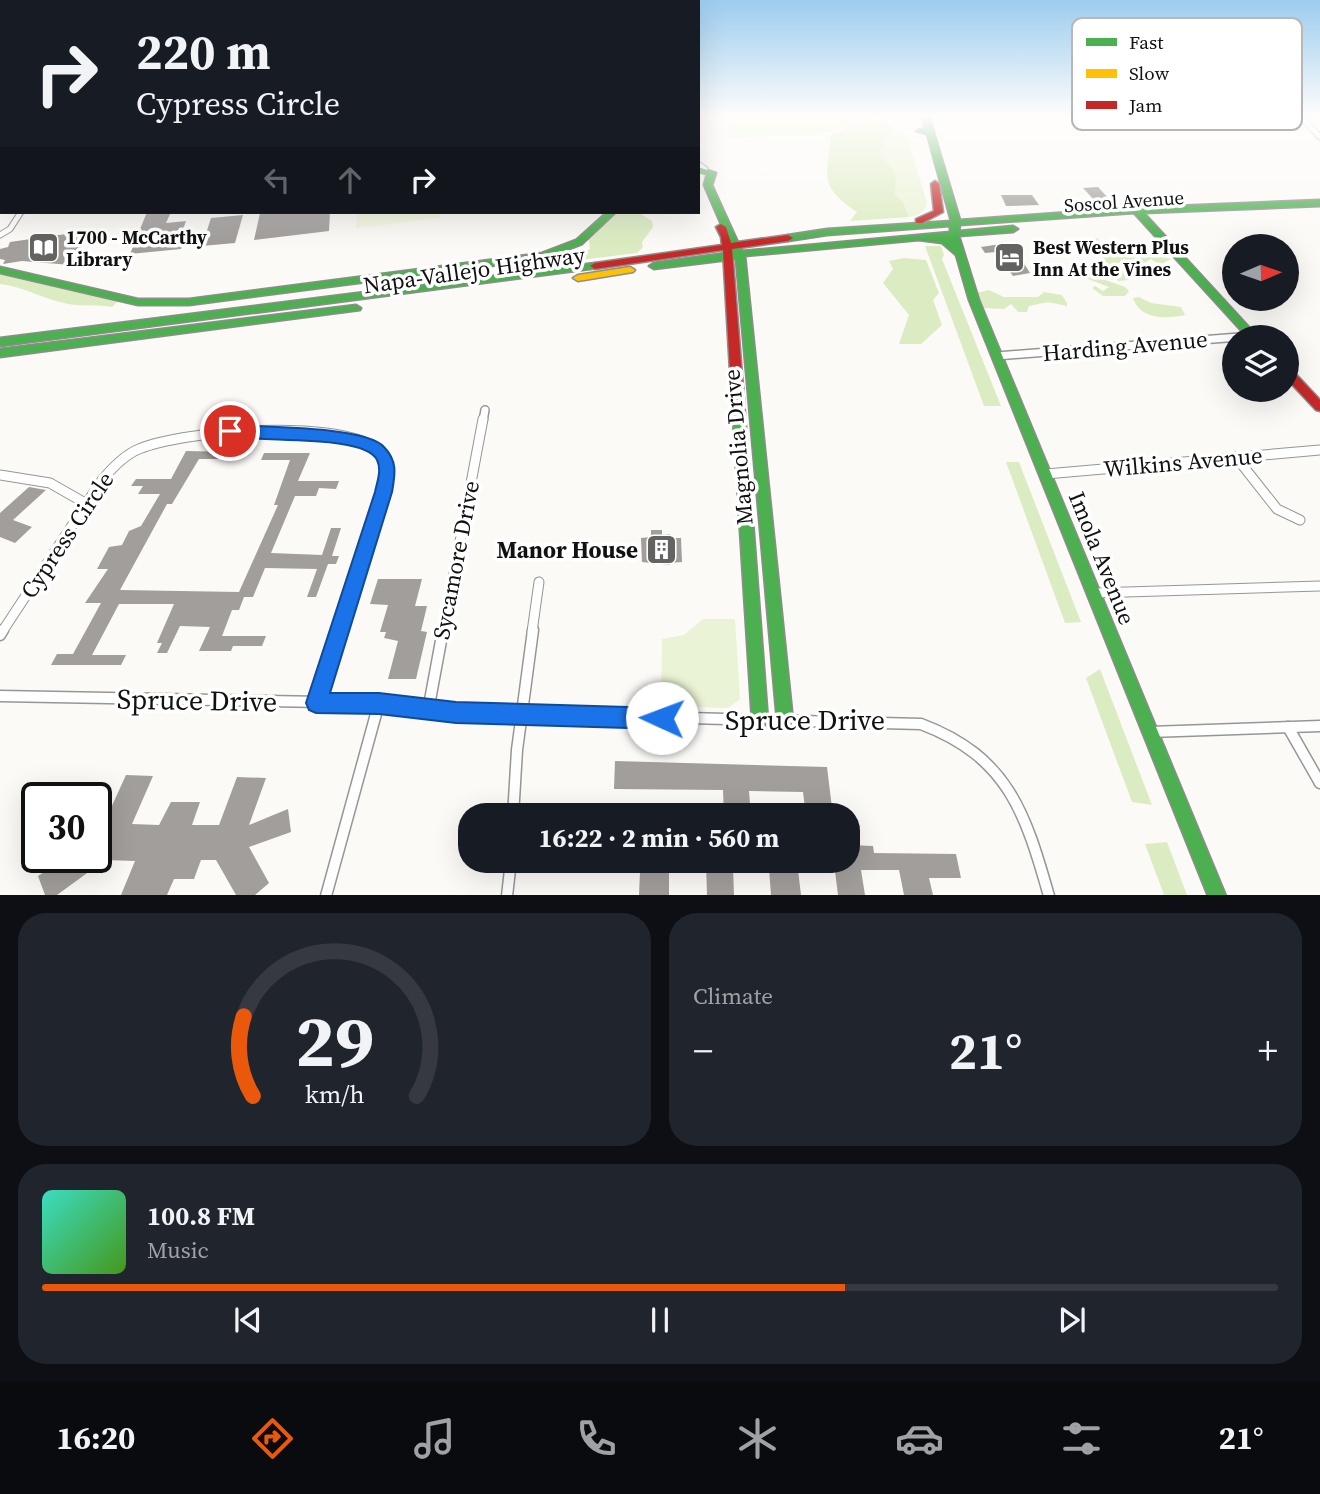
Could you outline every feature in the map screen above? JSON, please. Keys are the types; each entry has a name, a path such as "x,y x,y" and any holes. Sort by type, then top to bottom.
{"main road":[{"path":"880,228 926,220 937,215 939,204 930,158"},
{"path":"934,158 956,219 954,228"},
{"name":"Magnolia Drive","path":"702,173 709,197 733,249 743,279 785,721"},
{"path":"935,184 948,220 954,228"},
{"path":"948,197 963,214 1004,220"},
{"name":"Soscol Avenue","path":"954,228 1004,220 1269,210 1297,204 1320,203"},
{"path":"0,270 132,301 178,303 544,256 579,242 610,214"},
{"path":"1140,215 1242,325"},
{"name":"Soscol Avenue","path":"954,228 1140,215"},
{"name":"Napa-Vallejo Highway","path":"0,342 502,280 880,228 954,228"},
{"name":"Napa-Vallejo Highway","path":"0,353 447,296 733,249 905,238 954,228"},
{"name":"Imola Avenue","path":"954,228 997,356 1217,895"},
{"path":"905,238 942,239 961,255"},
{"name":"Magnolia Drive","path":"733,249 729,278 760,721"},
{"path":"729,278 743,279"},
{"path":"1299,385 1320,407"},
{"path":"736,387 754,388"},
{"path":"737,402 755,402"}],"street":[{"path":"0,235 10,229 20,214"},
{"name":"Harding Avenue","path":"997,356 1222,339"},
{"name":"Sycamore Drive","path":"428,711 485,410"},
{"name":"Cypress Circle","path":"0,635 85,503 116,463 137,449 177,436 230,431 312,434 362,441 376,448 385,458 387,472 316,703"},
{"name":"Wilkins Avenue","path":"1045,474 1320,450"},
{"path":"1236,457 1277,509 1300,520"},
{"path":"0,475 50,483 85,503"},
{"path":"514,803 522,714 539,582"},
{"path":"1094,593 1320,586"},
{"name":"Spruce Drive","path":"0,696 379,703 428,711 760,721 906,722 932,726 970,743 991,764 1008,788 1038,855 1049,895"},
{"path":"326,895 379,703"},
{"path":"1150,732 1320,726"},
{"path":"1288,727 1320,783"},
{"path":"507,895 510,873"}],"green space":[{"path":"828,158 885,158 895,173 895,195 903,202 909,217 850,221 857,212 835,194 830,186"},
{"path":"885,158 913,158 927,203 921,213 909,217 903,202 895,196 896,178"},
{"path":"357,214 440,214 440,218 356,228"},
{"path":"610,214 641,214 652,221 653,227 637,253 572,261 580,252 590,249 588,235"},
{"path":"1090,238 1097,238 1107,248 1137,248 1171,259 1160,265 1151,259 1146,262 1147,266 1119,263 1116,266 1129,277 1128,280 1118,281"},
{"path":"925,246 941,246 944,255 942,259 1001,406 984,406"},
{"path":"904,258 926,260 939,293 933,300 942,325 921,344 899,344 909,315 883,283 893,269 889,261"},
{"path":"1083,272 1125,287 1129,291 1125,296 1103,296 1092,288 1095,286 1103,291 1109,287 1080,276"},
{"path":"14,273 120,299 112,307 73,305 0,284 0,274"},
{"path":"989,290 1004,297 1038,297 1044,292 1062,295 1067,306 1048,302 1029,306 1027,312 1018,312 1011,304 1004,309 983,308 977,293"},
{"path":"1139,297 1151,303 1181,307 1185,315 1162,317 1148,314 1133,298"},
{"path":"1006,462 1019,462 1081,622 1065,623"},
{"path":"703,619 735,619 740,699 728,708 661,706 662,639 684,635"},
{"path":"1100,669 1152,805 1132,802 1086,678"},
{"path":"1167,842 1187,895 1164,895 1145,844"}],"building":[{"path":"1098,187 1110,200 1095,201 1083,188"},
{"path":"1001,195 1032,195 1039,205 1006,206"},
{"path":"146,214 170,214 166,223 186,221 179,241 184,241 181,249 130,254"},
{"path":"260,214 330,214 329,231 254,240"},
{"path":"243,215 235,243 202,246 211,218"},
{"name":"1700 - McCarthy Library","path":"94,230 78,251 94,255 83,266 22,261 3,264 5,260 0,259 0,249 8,247 10,242"},
{"name":"Best Western Plus Inn At the Vines","path":"1008,243 1014,247 1030,273 1013,276 996,252 985,253 981,247"},
{"path":"186,451 232,452 229,459 199,459 172,504 167,504 120,590 239,592 278,505 274,505 290,460 261,460 264,453 310,453 298,481 339,481 336,489 319,488 316,496 295,496 271,553 322,555 331,528 341,528 332,556 339,556 336,564 328,564 316,597 307,597 317,569 265,568 253,597 244,597 239,610 232,610 222,636 266,636 262,646 233,646 231,651 199,651 210,627 180,626 167,653 157,653 162,643 157,643 174,604 119,604 92,655 126,655 121,665 51,665 57,654 73,654 101,603 85,603 108,569 97,569 109,547 122,545 129,531 141,526 160,494 138,494 143,486 131,486 136,479 171,479"},
{"path":"29,487 46,490 13,520 32,527 15,543 0,537 0,513"},
{"name":"Manor House","path":"651,530 662,530 662,535 670,534 670,538 681,538 682,562 669,563 670,565 642,562 641,538 651,537"},
{"path":"378,579 422,579 415,606 427,606 421,631 427,632 416,679 388,679 398,641 384,638 386,632 380,632 388,605 370,604"},
{"path":"615,761 827,767 831,803 804,803 803,792 749,791 750,803 724,803 723,790 614,789"},
{"path":"126,775 153,776 132,824 159,825 171,802 200,802 192,825 219,825 237,777 266,778 249,825 288,809 291,832 249,847 269,883 255,895 236,895 216,860 201,860 194,879 174,879 167,895 121,895 135,861 112,860 112,806"},
{"path":"860,845 873,846 874,853 956,854 961,878 929,878 933,895 904,895 899,870 861,870 865,895 838,895 835,873 860,873"},
{"path":"42,873 87,873 57,895 45,895 38,876"},
{"path":"640,873 669,873 669,895 639,895"},
{"path":"706,873 733,873 734,895 707,895"},
{"path":"769,873 798,873 801,895 771,895"}],"traffic: fast":[{"path":"938,158 956,219 954,231"},
{"path":"700,170 712,173 708,185 741,259 785,721"},
{"path":"788,238 827,232 1125,211 1320,203"},
{"path":"1137,211 1242,325"},
{"path":"0,270 138,302 189,302 544,256 579,242 610,214"},
{"path":"654,266 771,250 1013,229"},
{"path":"954,234 974,300 1217,895"},
{"path":"922,238 945,240 958,253"},
{"path":"0,342 595,266"},
{"path":"0,353 356,308"},
{"path":"737,388 760,721"}],"traffic: slow":[{"path":"578,278 630,270"}],"traffic: jam":[{"path":"919,221 939,212 935,184"},
{"path":"721,227 726,237 728,256 737,388"},
{"path":"595,266 788,238"},
{"path":"1299,385 1320,407"}],"place":[{"name":"1700 - McCarthy Library","path":"43,248"},
{"name":"Best Western Plus Inn At the Vines","path":"1010,258"},
{"name":"Manor House","path":"661,550"}],"route":[{"path":"230,431 341,437 362,441 376,448 385,458 387,472 383,492 316,703 379,703 428,711 662,718"}]}
